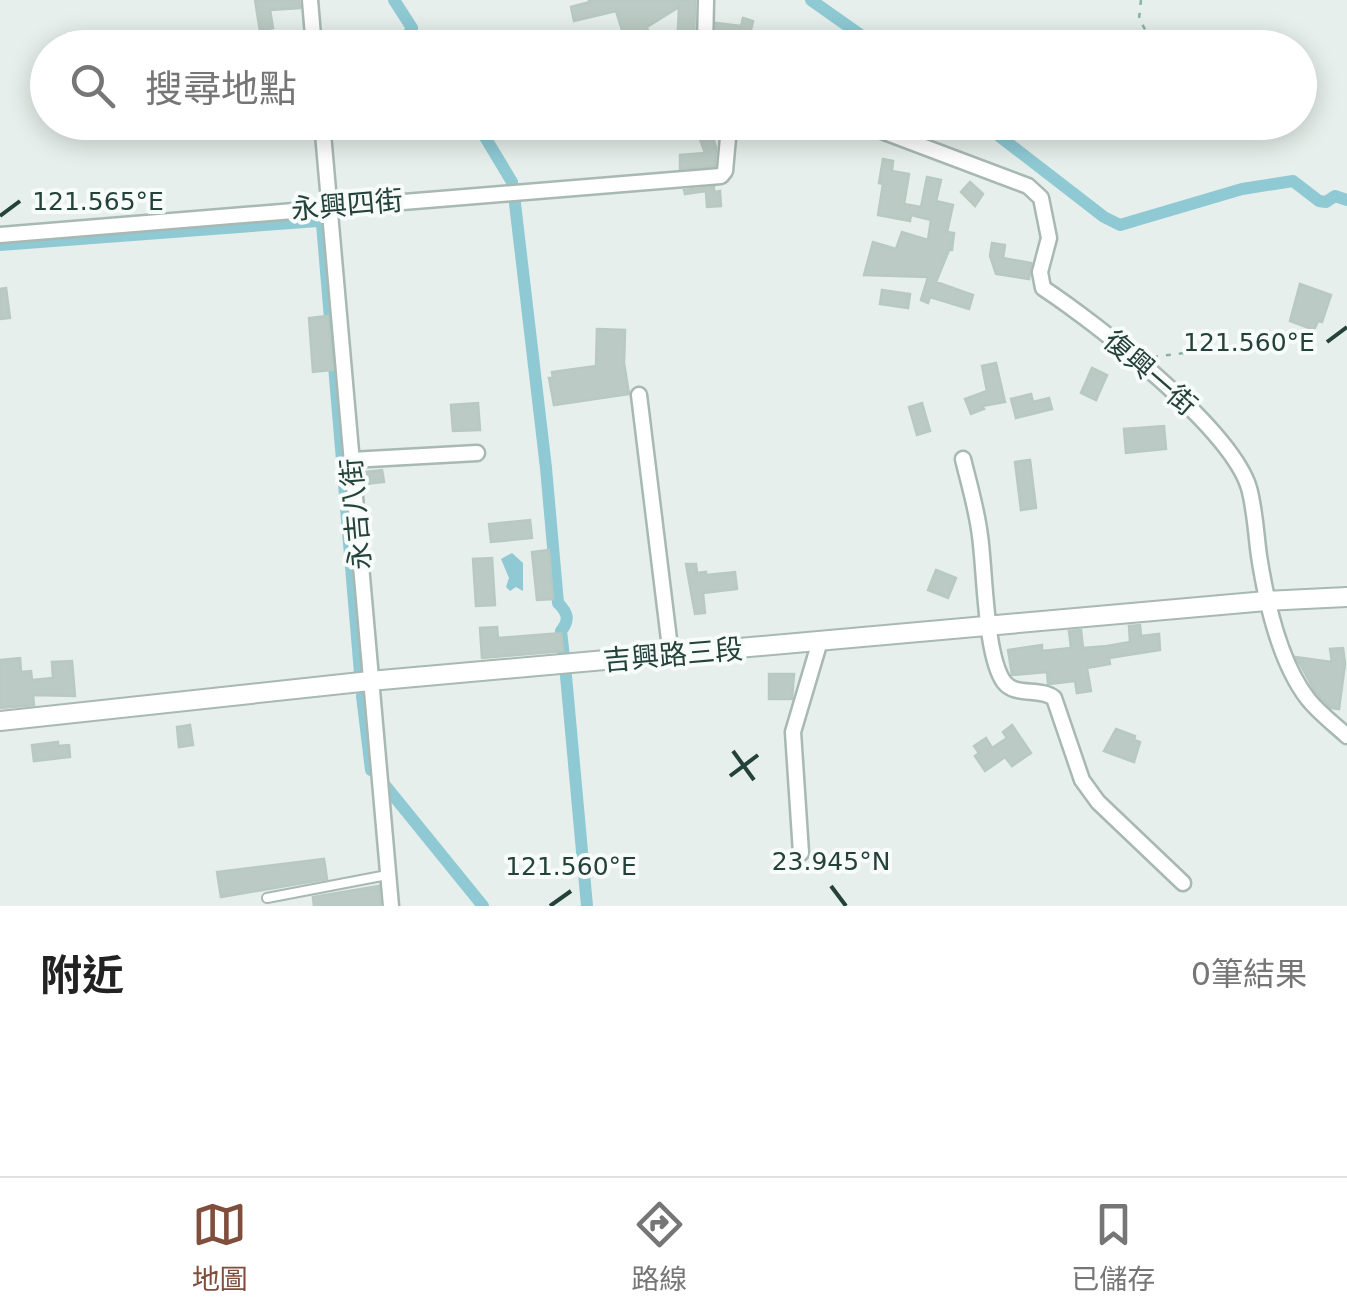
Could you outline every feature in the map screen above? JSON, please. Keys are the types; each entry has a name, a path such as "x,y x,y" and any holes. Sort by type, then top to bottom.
{"street":[{"path":"310,0 312,30"},
{"path":"705,30 706,0"},
{"name":"永吉八街","path":"324,140 390,906"},
{"name":"永興四街","path":"0,235 721,176 728,140"},
{"name":"復興一街","path":"906,140 1028,186 1041,198 1048,238 1040,272 1043,288 1203,419 1234,458 1248,486 1266,600 1290,672 1310,702 1344,730"},
{"path":"639,395 671,656"},
{"path":"351,460 477,453"},
{"path":"963,459 980,534 988,626 1006,686 1054,698 1082,780 1098,802 1183,883"},
{"name":"吉興路三段","path":"0,720 1266,600 1347,597"},
{"path":"801,853 793,732 820,641"}],"lane":[{"path":"268,898 387,875"}],"path":[{"path":"1141,0 1139,19 1145,30"},
{"path":"1135,360 1247,345 1271,330"}],"water":[{"path":"512,553 523,563 523,591 506,587 509,578 501,559"}],"building":[{"path":"255,0 299,0 300,8 270,10 273,28 260,30"},
{"path":"695,0 694,30 678,30 679,7 648,30 622,30 616,11 574,21 571,7 590,2"},
{"path":"743,18 753,21 751,30 716,30 716,23 741,26"},
{"path":"700,140 714,140 715,166 680,169 680,155 705,153"},
{"path":"883,159 893,161 892,171 909,174 904,204 921,207 927,177 941,180 936,201 953,205 947,232 954,233 952,250 936,282 973,295 969,309 930,297 928,303 921,300 928,277 864,275 873,242 896,249 902,232 928,240 931,220 911,215 910,221 878,215"},
{"path":"970,182 983,194 975,206 961,192"},
{"path":"714,187 714,192 720,191 721,206 707,207 706,191 685,194 684,190"},
{"path":"992,243 1005,245 1003,258 1031,263 1029,279 996,274 990,256"},
{"path":"1300,284 1331,295 1322,322 1318,321 1314,330 1290,321"},
{"path":"6,288 10,318 0,319 0,289"},
{"path":"882,290 910,294 908,308 880,304"},
{"path":"328,316 333,370 313,372 309,318"},
{"path":"597,329 625,330 624,363 629,394 554,405 549,378 553,378 552,372 596,366"},
{"path":"996,363 1005,402 982,406 984,409 971,414 965,399 987,391 982,366"},
{"path":"1092,368 1107,375 1096,400 1081,393"},
{"path":"1031,394 1033,402 1049,398 1052,409 1016,418 1011,399"},
{"path":"478,403 480,430 453,431 451,405"},
{"path":"922,403 930,431 917,435 909,407"},
{"path":"1164,426 1166,449 1126,453 1124,429"},
{"path":"1030,460 1036,508 1021,510 1015,462"},
{"path":"382,470 384,482 364,484 364,472"},
{"path":"530,520 532,538 491,542 489,524"},
{"path":"549,550 553,599 537,600 532,552"},
{"path":"492,558 495,605 476,606 473,559"},
{"path":"686,564 696,564 697,573 706,575 735,572 737,589 703,593 705,613 695,614"},
{"path":"936,570 956,578 948,598 928,590"},
{"path":"1140,625 1141,636 1159,634 1160,650 1109,658 1110,664 1087,668 1091,691 1077,693 1075,681 1048,684 1047,672 1012,675 1008,650 1042,645 1042,651 1071,648 1069,631 1081,630 1083,648 1130,642 1129,626"},
{"path":"497,627 498,638 561,633 563,651 482,658 480,628"},
{"path":"1343,648 1345,664 1339,709 1331,708 1316,693 1296,657 1332,662 1330,649"},
{"path":"20,658 21,672 31,671 32,680 53,678 52,662 72,661 75,696 33,695 34,705 0,708 0,660"},
{"path":"769,674 794,674 792,699 769,699"},
{"path":"190,725 193,745 179,747 177,727"},
{"path":"1012,725 1031,753 1012,766 1005,757 985,771 975,756 979,753 974,746 986,738 992,748 1007,738 1003,732"},
{"path":"1116,729 1140,742 1134,762 1104,751"},
{"path":"58,742 58,746 69,745 70,757 34,761 32,745"},
{"path":"324,859 327,879 221,897 217,872"},
{"path":"379,886 380,906 314,906 313,897"}],"waterway":[{"path":"394,0 411,30"},
{"path":"811,0 854,30"},
{"path":"487,140 512,182"},
{"path":"1004,140 1104,217 1120,225 1242,189 1293,181 1319,201 1326,202 1335,196 1347,200"},
{"path":"514,195 558,603 567,617 561,631 564,657"},
{"path":"0,245 318,221 322,224 360,673"},
{"path":"566,676 587,906"},
{"path":"362,696 371,770"},
{"path":"384,784 483,906"}]}
